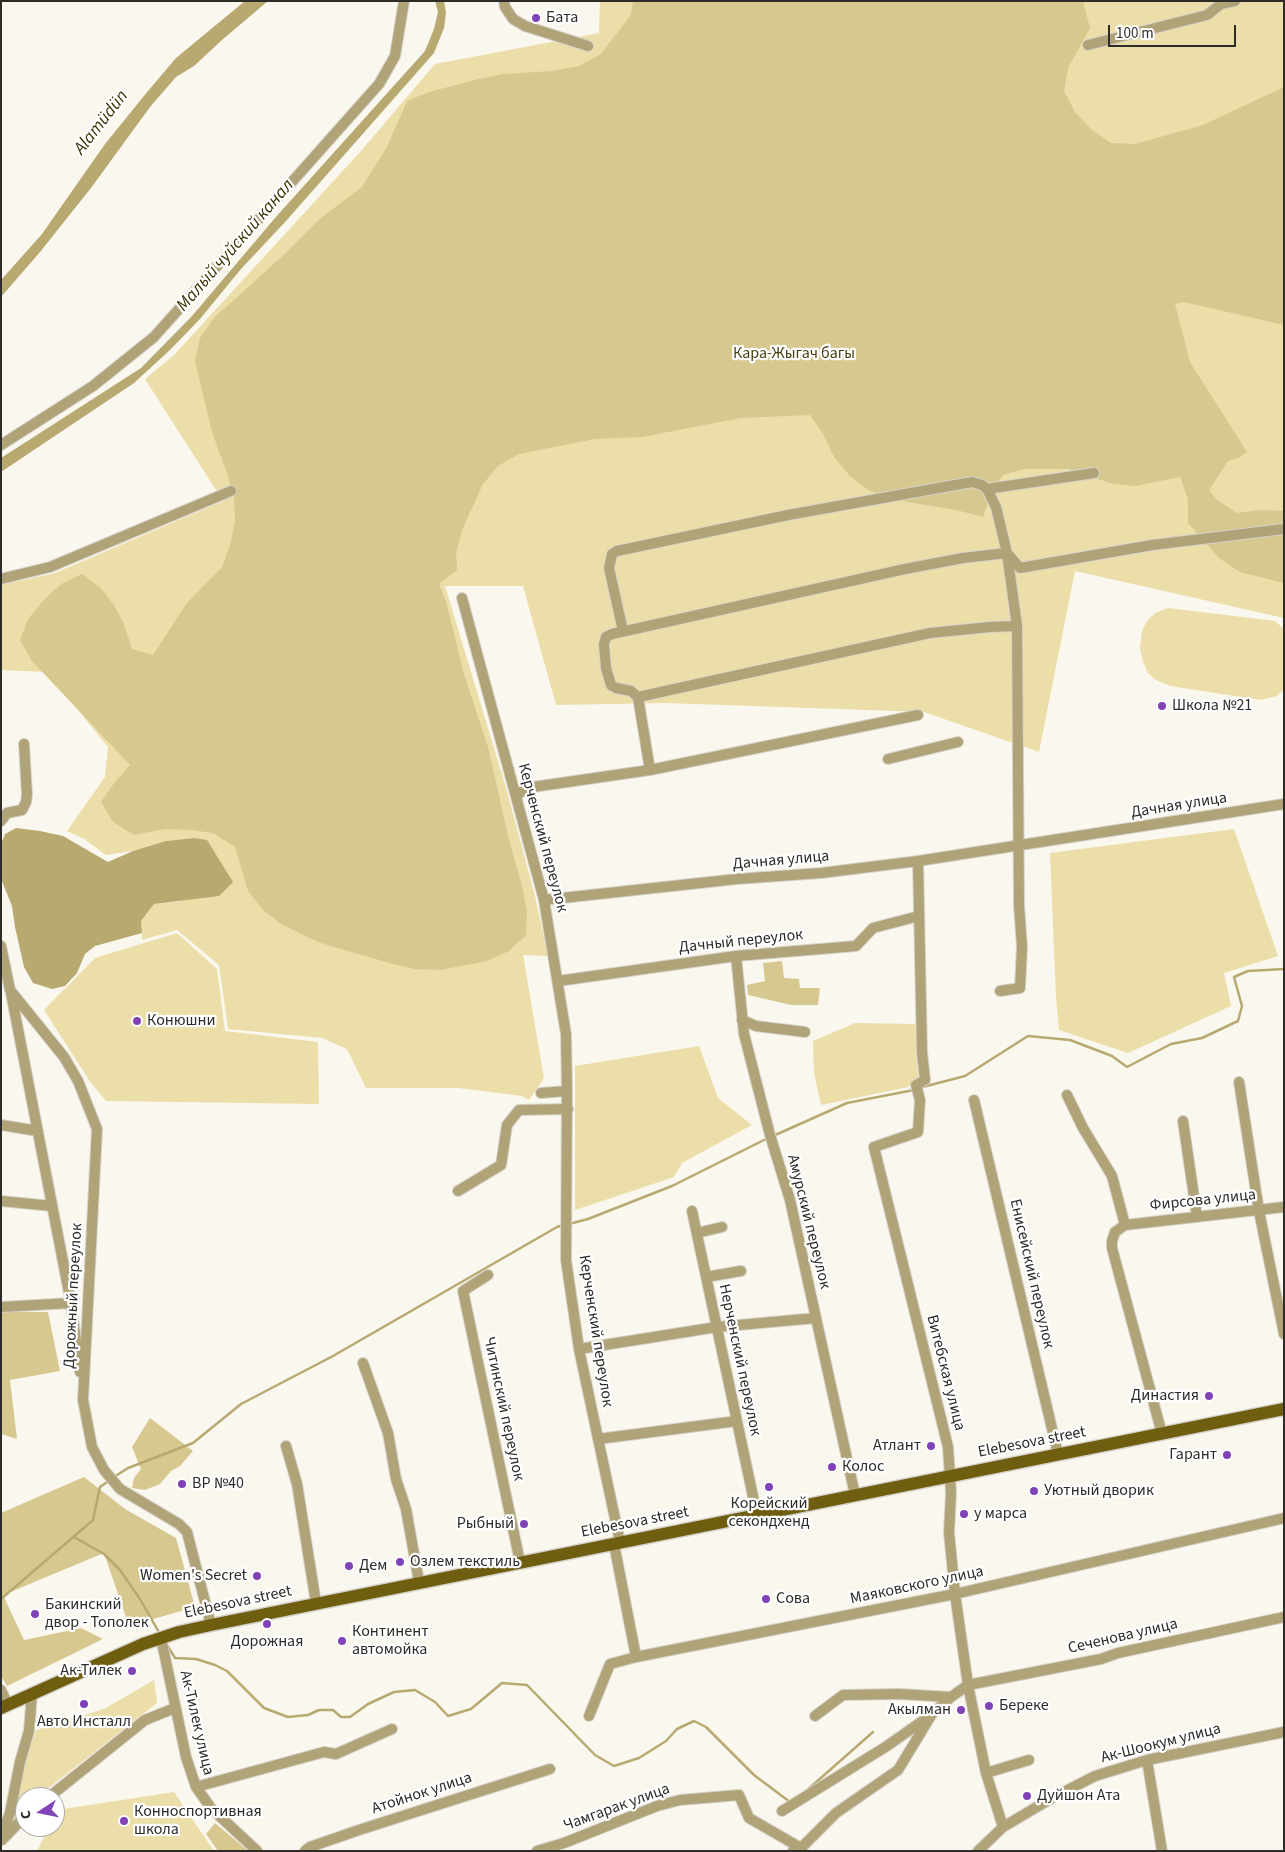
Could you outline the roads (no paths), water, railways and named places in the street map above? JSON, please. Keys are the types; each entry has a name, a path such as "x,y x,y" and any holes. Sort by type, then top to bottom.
{"main road":[{"name":"Elebesova street","path":"5,1706 143,1644 211,1625 1284,1409"}],"street":[{"path":"1,445 93,386 154,337 379,84 395,56 404,1"},
{"path":"504,1 505,7 513,18 524,26 588,46"},
{"path":"1088,45 1206,16 1221,4 1235,1"},
{"path":"987,489 1094,473"},
{"path":"623,631 609,568 614,552 788,515 972,482 982,485 987,489 996,507 1007,553 1017,626 1019,905 1022,947 1020,988 1000,991"},
{"path":"1,579 50,567 231,491"},
{"path":"1007,553 1020,568 1152,545 1284,529"},
{"path":"650,770 638,697 631,691 612,687 606,668 605,638 623,631 906,569 963,558 1007,553"},
{"name":"Керченский переулок","path":"462,598 544,900 558,981 566,1034 568,1109 566,1260 579,1349 598,1439 636,1658"},
{"path":"638,697 930,633 1017,626"},
{"path":"516,796 526,788 650,770 918,715"},
{"path":"888,759 958,742"},
{"path":"1,821 7,813 22,810 26,802 24,744"},
{"name":"Дачная улица","path":"544,900 737,879 821,873 918,861 1284,804"},
{"path":"918,861 919,916"},
{"name":"Дачный переулок","path":"558,981 736,956 856,946 873,928 919,916"},
{"name":"Витебская улица","path":"919,916 922,1052 925,1080 916,1085 920,1100 918,1132 874,1147 948,1447 950,1476 949,1532 955,1594 968,1685 986,1773 1003,1827"},
{"name":"Дорожный переулок","path":"1,946 10,990 64,1057 78,1081 97,1129 83,1400 92,1447 104,1470 120,1489 179,1524 187,1532 211,1625"},
{"name":"Амурский переулок","path":"736,956 744,1034 756,1086 790,1200 855,1495"},
{"path":"10,990 71,1303 83,1400"},
{"path":"742,1020 756,1026 805,1032"},
{"path":"1239,1082 1259,1211 1284,1334"},
{"path":"541,1093 567,1091"},
{"path":"1067,1095 1083,1128 1112,1176 1125,1225"},
{"name":"Енисейский переулок","path":"974,1100 1058,1454"},
{"path":"458,1191 501,1166 507,1125 519,1110 568,1109"},
{"path":"1183,1121 1197,1218"},
{"path":"1,1125 38,1131"},
{"path":"1,1201 52,1206"},
{"name":"Фирсова улица","path":"1162,1434 1112,1248 1115,1232 1125,1225 1284,1207"},
{"name":"Нерченский переулок","path":"692,1211 757,1515"},
{"path":"697,1233 722,1227"},
{"path":"706,1277 741,1271"},
{"name":"Читинский переулок","path":"488,1275 463,1291 520,1562"},
{"path":"1,1307 71,1303"},
{"path":"579,1349 717,1327 816,1318"},
{"path":"363,1363 388,1433 396,1479 406,1509 419,1582"},
{"path":"598,1439 737,1421"},
{"path":"286,1446 297,1484 316,1603"},
{"name":"Маяковского улица","path":"588,1716 610,1664 955,1594 1284,1518"},
{"name":"Сеченова улица","path":"968,1685 1101,1659 1118,1653 1284,1617"},
{"name":"Ак-Тилек улица","path":"161,1638 186,1757 196,1787 211,1808 257,1851"},
{"path":"782,1811 887,1746 932,1714 968,1685"},
{"path":"1,1690 5,1706"},
{"path":"1,1839 10,1813 28,1731 32,1694"},
{"path":"815,1716 842,1695 899,1694 951,1697"},
{"path":"61,1787 145,1720 175,1708"},
{"path":"799,1850 836,1813 898,1770 932,1714"},
{"path":"196,1787 324,1752 336,1754 392,1729"},
{"name":"Ак-Шоокум улица","path":"978,1851 1003,1827 1052,1798 1096,1776 1147,1760 1284,1732"},
{"path":"986,1773 1029,1760"},
{"path":"1147,1760 1159,1849"},
{"name":"Атойнок улица","path":"305,1851 310,1847 359,1830 550,1769"},
{"name":"Чамгарак улица","path":"537,1851 564,1843 657,1806 680,1800 739,1795 748,1818 799,1850"},
{"path":"1,1839 15,1826"}],"waterway":[{"path":"919,1088 965,1076 1028,1036 1070,1040 1112,1056 1127,1067 1171,1044 1202,1038 1238,1021 1242,1006 1234,977 1248,971 1284,969"},
{"path":"773,1136 847,1103 914,1090"},
{"path":"569,1224 588,1219 672,1186 768,1138"},
{"path":"114,1477 128,1468 193,1443 241,1404 333,1356 563,1225"},
{"path":"1,1599 93,1520 100,1487 110,1480"},
{"path":"74,1537 104,1554 120,1570 140,1599 160,1634"},
{"path":"167,1645 175,1658 196,1659 227,1671 264,1708 288,1717 308,1715 319,1710 333,1710 341,1717 350,1717 368,1704 394,1692 415,1690 435,1702 448,1716 471,1709 502,1683 527,1685 595,1755 614,1766 639,1758 666,1741 677,1729 694,1721 706,1727 754,1775 790,1802"},
{"path":"805,1792 873,1732"}],"place":[{"name":"Бата","path":"536,18"},
{"name":"Школа №21","path":"1162,706"},
{"name":"Конюшни","path":"137,1021"},
{"name":"Династия","path":"1209,1396"},
{"name":"Атлант","path":"931,1446"},
{"name":"Гарант","path":"1227,1455"},
{"name":"Колос","path":"832,1467"},
{"name":"BP №40","path":"182,1484"},
{"name":"Корейский секондхенд","path":"769,1487"},
{"name":"Уютный дворик","path":"1034,1491"},
{"name":"у марса","path":"964,1514"},
{"name":"Рыбный","path":"524,1524"},
{"name":"Озлем текстиль","path":"400,1562"},
{"name":"Дем","path":"349,1566"},
{"name":"Women's Secret","path":"257,1576"},
{"name":"Сова","path":"766,1599"},
{"name":"Бакинский двор - Тополек","path":"35,1614"},
{"name":"Дорожная","path":"267,1624"},
{"name":"Континент автомойка","path":"342,1641"},
{"name":"Ак-Тилек","path":"132,1671"},
{"name":"Авто Инсталл","path":"84,1704"},
{"name":"Береке","path":"989,1706"},
{"name":"Акылман","path":"961,1710"},
{"name":"Дуйшон Ата","path":"1027,1796"},
{"name":"Конноспортивная школа","path":"124,1821"}],"water label":[{"name":"Alamüdün","path":"102,123"},
{"name":"Малый чуйский канал","path":"236,246"}],"park label":[{"name":"Кара-Жыгач багы","path":"794,354"}]}
